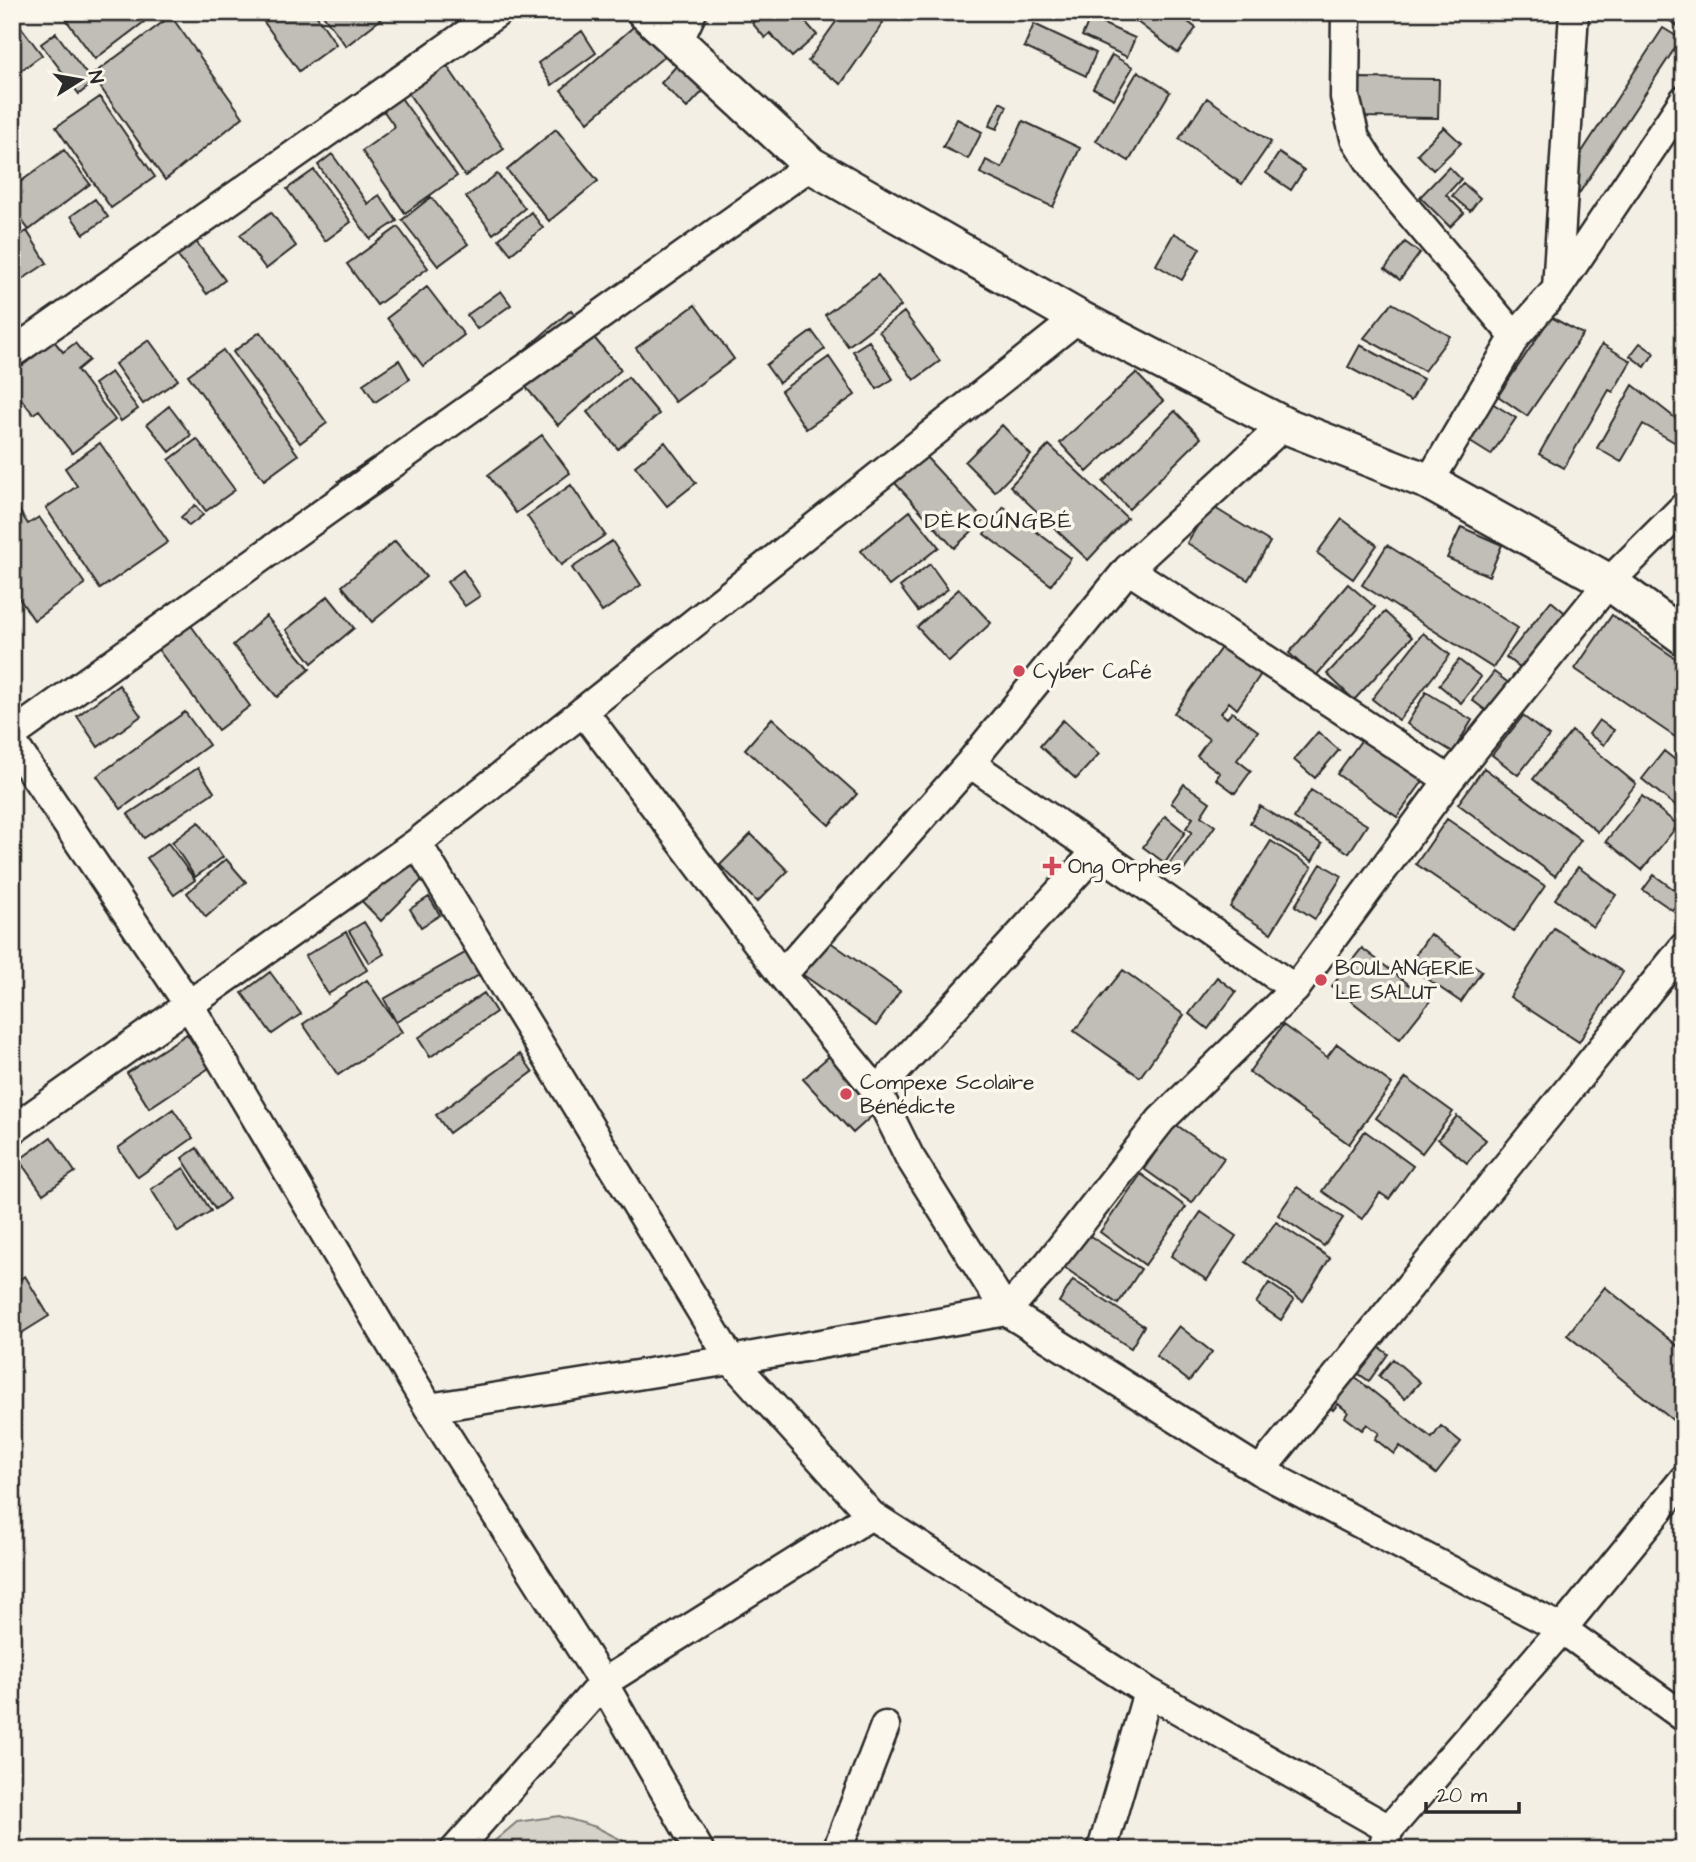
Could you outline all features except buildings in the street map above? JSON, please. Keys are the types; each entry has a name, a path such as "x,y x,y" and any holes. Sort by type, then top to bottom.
{"street":[{"path":"12,353 498,12"},
{"path":"645,12 685,27 811,165 1078,318 1284,425 1429,482 1609,582 1684,637"},
{"path":"1346,12 1345,97 1355,138 1379,176 1514,337"},
{"path":"1557,289 1574,12"},
{"path":"1429,482 1514,337 1557,289 1684,100"},
{"path":"12,735 811,165"},
{"path":"12,1130 417,843 1078,318"},
{"path":"782,975 970,763 1129,569 1284,425"},
{"path":"429,1408 731,1360 1006,1311 1049,1263 1161,1120 1295,989 1450,780 1609,582 1684,507"},
{"path":"1129,569 1450,780"},
{"path":"583,711 782,975 877,1091 909,1156 1006,1311 1260,1471 1562,1629 1684,1717"},
{"path":"12,742 189,1005 429,1408 603,1683 699,1850"},
{"path":"970,763 1295,989"},
{"path":"417,843 731,1360 870,1515 1386,1839 1684,1479"},
{"path":"877,1091 1097,850"},
{"path":"1260,1471 1684,947"},
{"path":"455,1850 603,1683 870,1515"},
{"path":"1102,1850 1148,1692"},
{"path":"837,1850 886,1726"}],"shaded area":[{"path":"559,1816 596,1827 641,1850 484,1850 517,1822"}],"place":[{"name":"Cyber Café","path":"1019,671"},
{"name":"Ong Orphes","path":"1052,866"},
{"name":"BOULANGERIE LE SALUT","path":"1321,980"},
{"name":"Compexe Scolaire Bénédicte","path":"846,1094"}],"district":[{"name":"DÈKOUNGBÉ","path":"999,520"}]}
